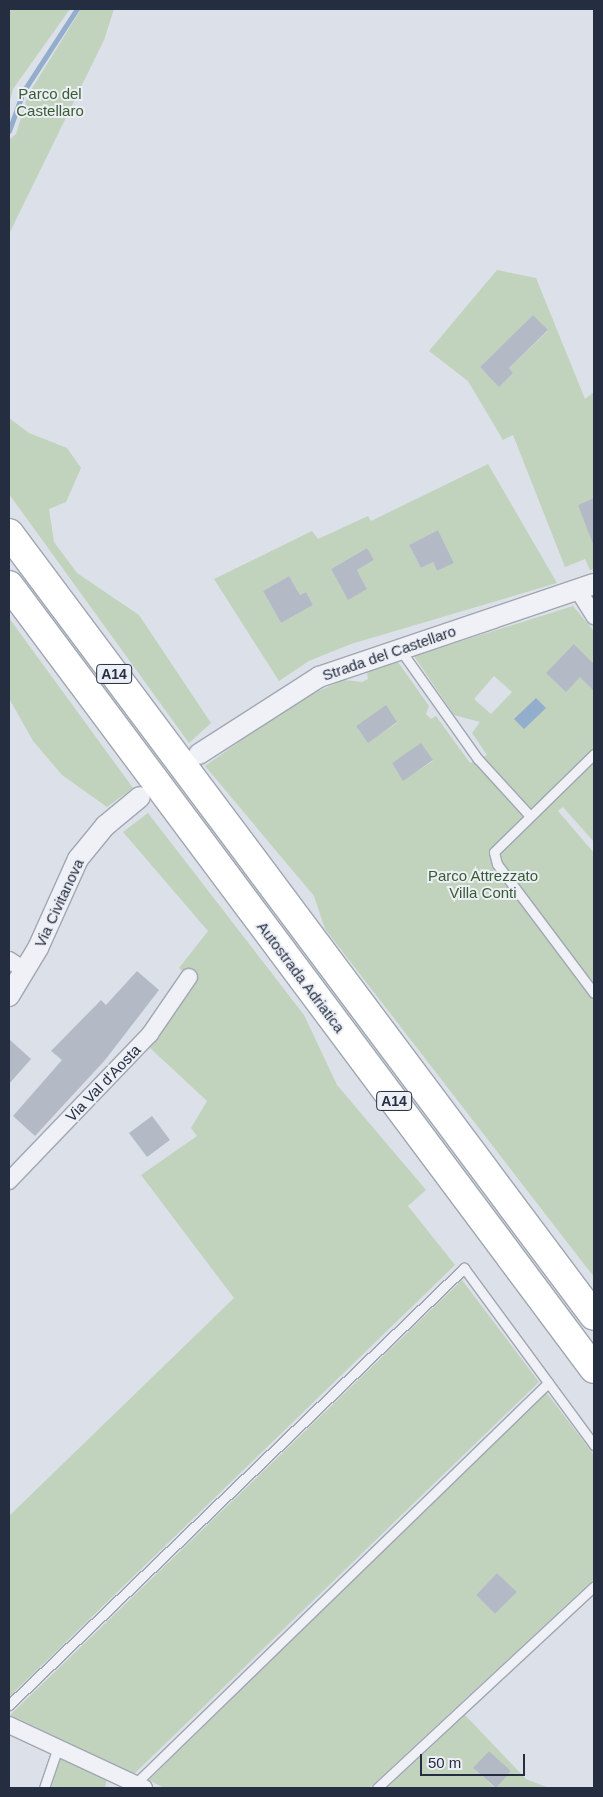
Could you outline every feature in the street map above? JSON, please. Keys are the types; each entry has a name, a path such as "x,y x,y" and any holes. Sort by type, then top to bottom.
{"highway":[{"name":"Autostrada Adriatica","path":"9,533 594,1316"},
{"name":"Autostrada Adriatica","path":"9,585 594,1369"}],"street":[{"path":"586,587 594,616"},
{"name":"Strada del Castellaro","path":"199,754 290,691 399,648 586,587"},
{"name":"Via Civitanova","path":"9,996 26,971 78,859 105,826 140,797"},
{"path":"9,960 26,971"},
{"name":"Via Val d'Aosta","path":"9,1181 150,1034 189,977"},
{"path":"9,1726 58,1746 139,1786"}],"lane":[{"path":"399,648 478,759 530,816"},
{"path":"594,754 498,846 494,858 594,993"},
{"path":"9,1705 464,1268 594,1445"},
{"path":"139,1786 548,1383"},
{"path":"377,1788 594,1586"},
{"path":"44,1788 58,1746"}],"green space":[{"path":"9,9 70,9 13,89 9,104"},
{"name":"Parco del Castellaro","path":"81,9 114,9 104,40 9,234 9,140 16,134 28,95"},
{"path":"497,270 536,278 585,399 594,392 594,498 578,505 589,531 594,529 594,569 590,570 585,559 565,567 513,435 503,440 468,381 429,351","holes":["533,315 548,331 509,368 513,373 499,386 480,367"]},
{"path":"9,418 29,433 67,448 81,468 66,502 49,509 54,542 77,573 139,615 211,723 189,743 9,494"},
{"path":"488,464 557,583 351,644 309,661 279,681 214,579 312,531 318,539 368,516 371,521","holes":["438,530 454,563 437,571 433,562 421,568 409,545","367,548 374,560 357,570 367,589 348,599 331,569","289,576 300,595 306,592 313,605 281,623 263,591"]},
{"name":"Parco Attrezzato Villa Conti","path":"573,606 594,631 594,664 574,644 580,677 594,689 594,842 563,807 558,811 594,853 594,1277 325,929 314,896 205,766 300,699 344,680 362,682 368,679 367,672 398,662 429,706 426,714 431,719 436,716 470,763 487,755 472,733 480,722 454,715 414,656","holes":["494,676 512,692 491,714 474,699","385,706 397,723 368,742 356,726","421,744 433,761 403,780 392,763"]},
{"path":"9,618 133,788 107,807 62,775 33,741 10,700"},
{"path":"148,813 304,1015 337,1085 426,1190 408,1206 455,1265 9,1697 9,1516 234,1298 141,1175 197,1136 191,1128 207,1101 150,1048 196,983 179,968 208,931 123,832"},
{"path":"462,1280 539,1382 134,1774 10,1715"},
{"path":"546,1392 594,1455 594,1579 369,1788 164,1788 149,1780","holes":["497,1573 517,1592 495,1614 476,1595"]},
{"path":"465,1715 526,1779 549,1788 495,1788 387,1788","holes":["489,1751 511,1771 495,1788 474,1769"]},
{"path":"61,1757 107,1778 105,1788 51,1788"}],"water":[{"path":"536,698 546,708 524,729 514,719"}],"building":[{"path":"533,315 548,330 509,368 513,373 499,387 480,367"},
{"path":"594,498 594,544 593,544 578,505"},
{"path":"438,530 454,563 437,571 433,562 421,568 409,545"},
{"path":"367,548 374,560 357,570 367,589 348,600 331,569"},
{"path":"289,576 300,595 306,592 313,605 281,623 263,591"},
{"path":"574,644 594,664 594,691 580,677 566,692 546,673"},
{"path":"386,705 397,722 368,743 356,726"},
{"path":"421,743 433,760 403,781 392,763"},
{"path":"137,971 159,990 105,1060 35,1136 13,1116 62,1060 51,1051 101,1000 106,1005"},
{"path":"9,1039 31,1059 9,1084"},
{"path":"152,1116 170,1140 147,1157 129,1133"},
{"path":"497,1573 517,1592 495,1614 476,1595"},
{"path":"489,1751 511,1771 496,1788 473,1768"}],"waterway":[{"path":"9,131 23,92 77,9"}]}
